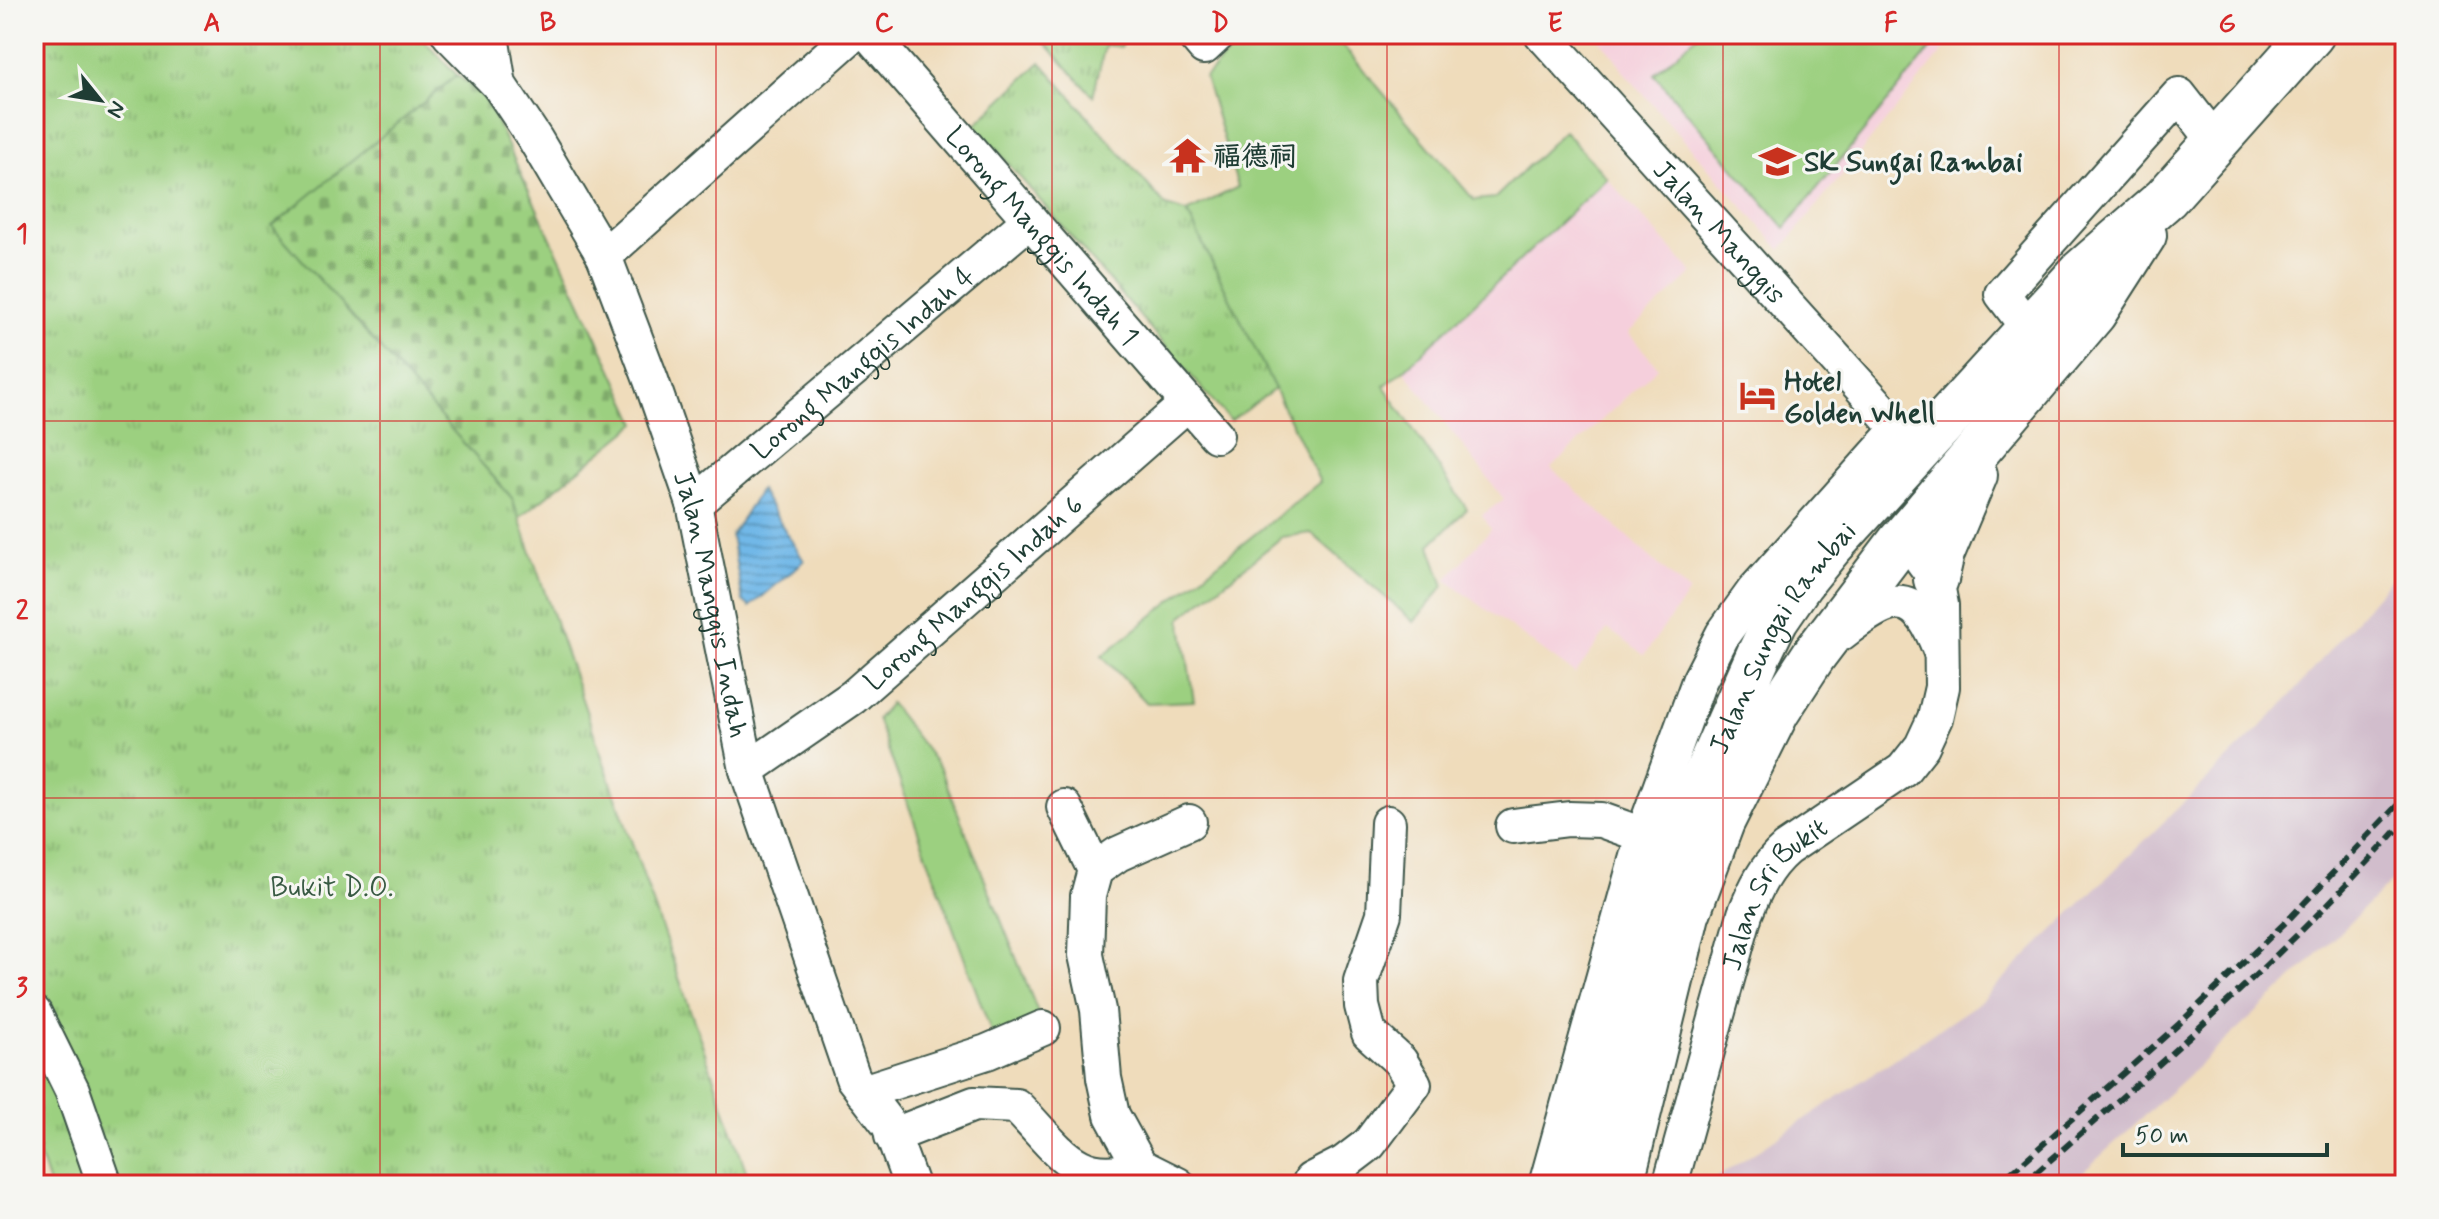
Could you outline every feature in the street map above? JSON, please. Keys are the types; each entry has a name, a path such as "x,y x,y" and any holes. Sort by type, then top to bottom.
{"main road":[{"name":"Jalan Sungai Rambai","path":"1621,1185 1687,915 1722,822 1758,707 1759,654 1776,619 1830,547 2082,271 2166,198 2312,34"},
{"name":"Jalan Sungai Rambai","path":"1579,1185 1651,909 1680,833 1758,707 1814,655 1899,543 2109,294 2166,198"},
{"path":"1899,429 2021,319 2082,271"},
{"path":"1936,579 1942,553 1968,489 1990,445 2025,395"},
{"path":"1758,707 1848,554 1873,539 1899,543"}],"street":[{"path":"449,34 499,85"},
{"name":"Jalan Manggis Indah","path":"494,34 492,42 499,85 535,139 604,256 651,380 694,504 747,770 853,1078 889,1125 911,1185"},
{"path":"604,256 853,34"},
{"name":"Lorong Manggis Indah 1","path":"869,34 1216,435"},
{"name":"Jalan Manggis","path":"1542,34 1899,429"},
{"path":"2021,319 2002,294 2179,95 2215,141"},
{"name":"Lorong Manggis Indah 4","path":"694,504 1030,220"},
{"name":"Lorong Manggis Indah 6","path":"747,770 853,697 1188,403"},
{"name":"Jalan Sungai Rambai","path":"1546,1185 1643,835 1699,681 1723,634 1786,552 1899,429"},
{"path":"1899,543 1923,561 1936,579"},
{"name":"Jalan Sri Bukit","path":"1670,1185 1745,914 1758,883 1773,860 1786,849 1903,770 1922,746 1935,718 1942,687 1941,605 1936,579"},
{"name":"Jalan Sri Bukit","path":"1814,655 1868,612 1884,604 1898,602 1911,605 1923,616 1941,654"},
{"path":"1064,807 1095,870"},
{"path":"1513,826 1569,819 1601,820 1643,835"},
{"path":"1178,1185 1140,1166 1112,1115 1104,1078 1098,1010 1086,955 1088,896 1095,870 1118,854 1189,822"},
{"path":"1309,1185 1311,1180 1344,1163 1369,1144 1414,1084 1400,1061 1369,1033 1362,1006 1361,981 1384,914 1388,823"},
{"path":"34,1013 72,1090 105,1185"},
{"path":"863,1092 987,1052 1043,1028"},
{"path":"892,1136 974,1104 1016,1106 1049,1144 1071,1163 1088,1172 1121,1174 1140,1166"}],"shaded area":[{"name":"SK Sungai Rambai","path":"1594,34 1957,34 1781,250"},
{"path":"1607,178 1693,273 1628,333 1658,367 1551,468 1689,592 1644,655 1608,629 1575,674 1446,580 1491,529 1482,515 1504,499 1404,370 1542,236"},
{"path":"2405,563 2405,868 2285,986 2069,1185 1706,1185 1980,1002 2279,709"}],"green space":[{"name":"Bukit D.O.","path":"34,34 418,34 457,75 272,226 512,498 751,1185 49,1185 34,1138"},
{"path":"1037,34 1123,34 1121,47 1105,45 1093,96"},
{"path":"1247,34 1333,34 1474,200 1495,198 1564,131 1607,178 1384,386 1467,509 1430,545 1444,586 1414,622 1311,533 1282,537 1181,618 1194,701 1147,703 1102,656 1320,482 1187,212 1238,187 1205,77"},
{"name":"SK Sungai Rambai","path":"1699,34 1943,34 1785,228 1654,74"},
{"path":"1041,62 1166,206 1187,212 1275,389 1230,421 975,125"},
{"path":"457,75 485,97 637,423 519,518 512,498 271,226"},
{"path":"890,703 940,768 1041,1020 993,1037 877,719"}],"water":[{"path":"760,490 804,561 750,607 743,601 731,536"}],"railway":[{"path":"1997,1185 2179,1024 2289,919 2405,797"},
{"path":"2022,1185 2268,964 2405,821"}],"place":[{"name":"福德祠","path":"1187,155"},
{"name":"SK Sungai Rambai","path":"1778,161"},
{"name":"Hotel Golden Whell","path":"1758,396"}]}
